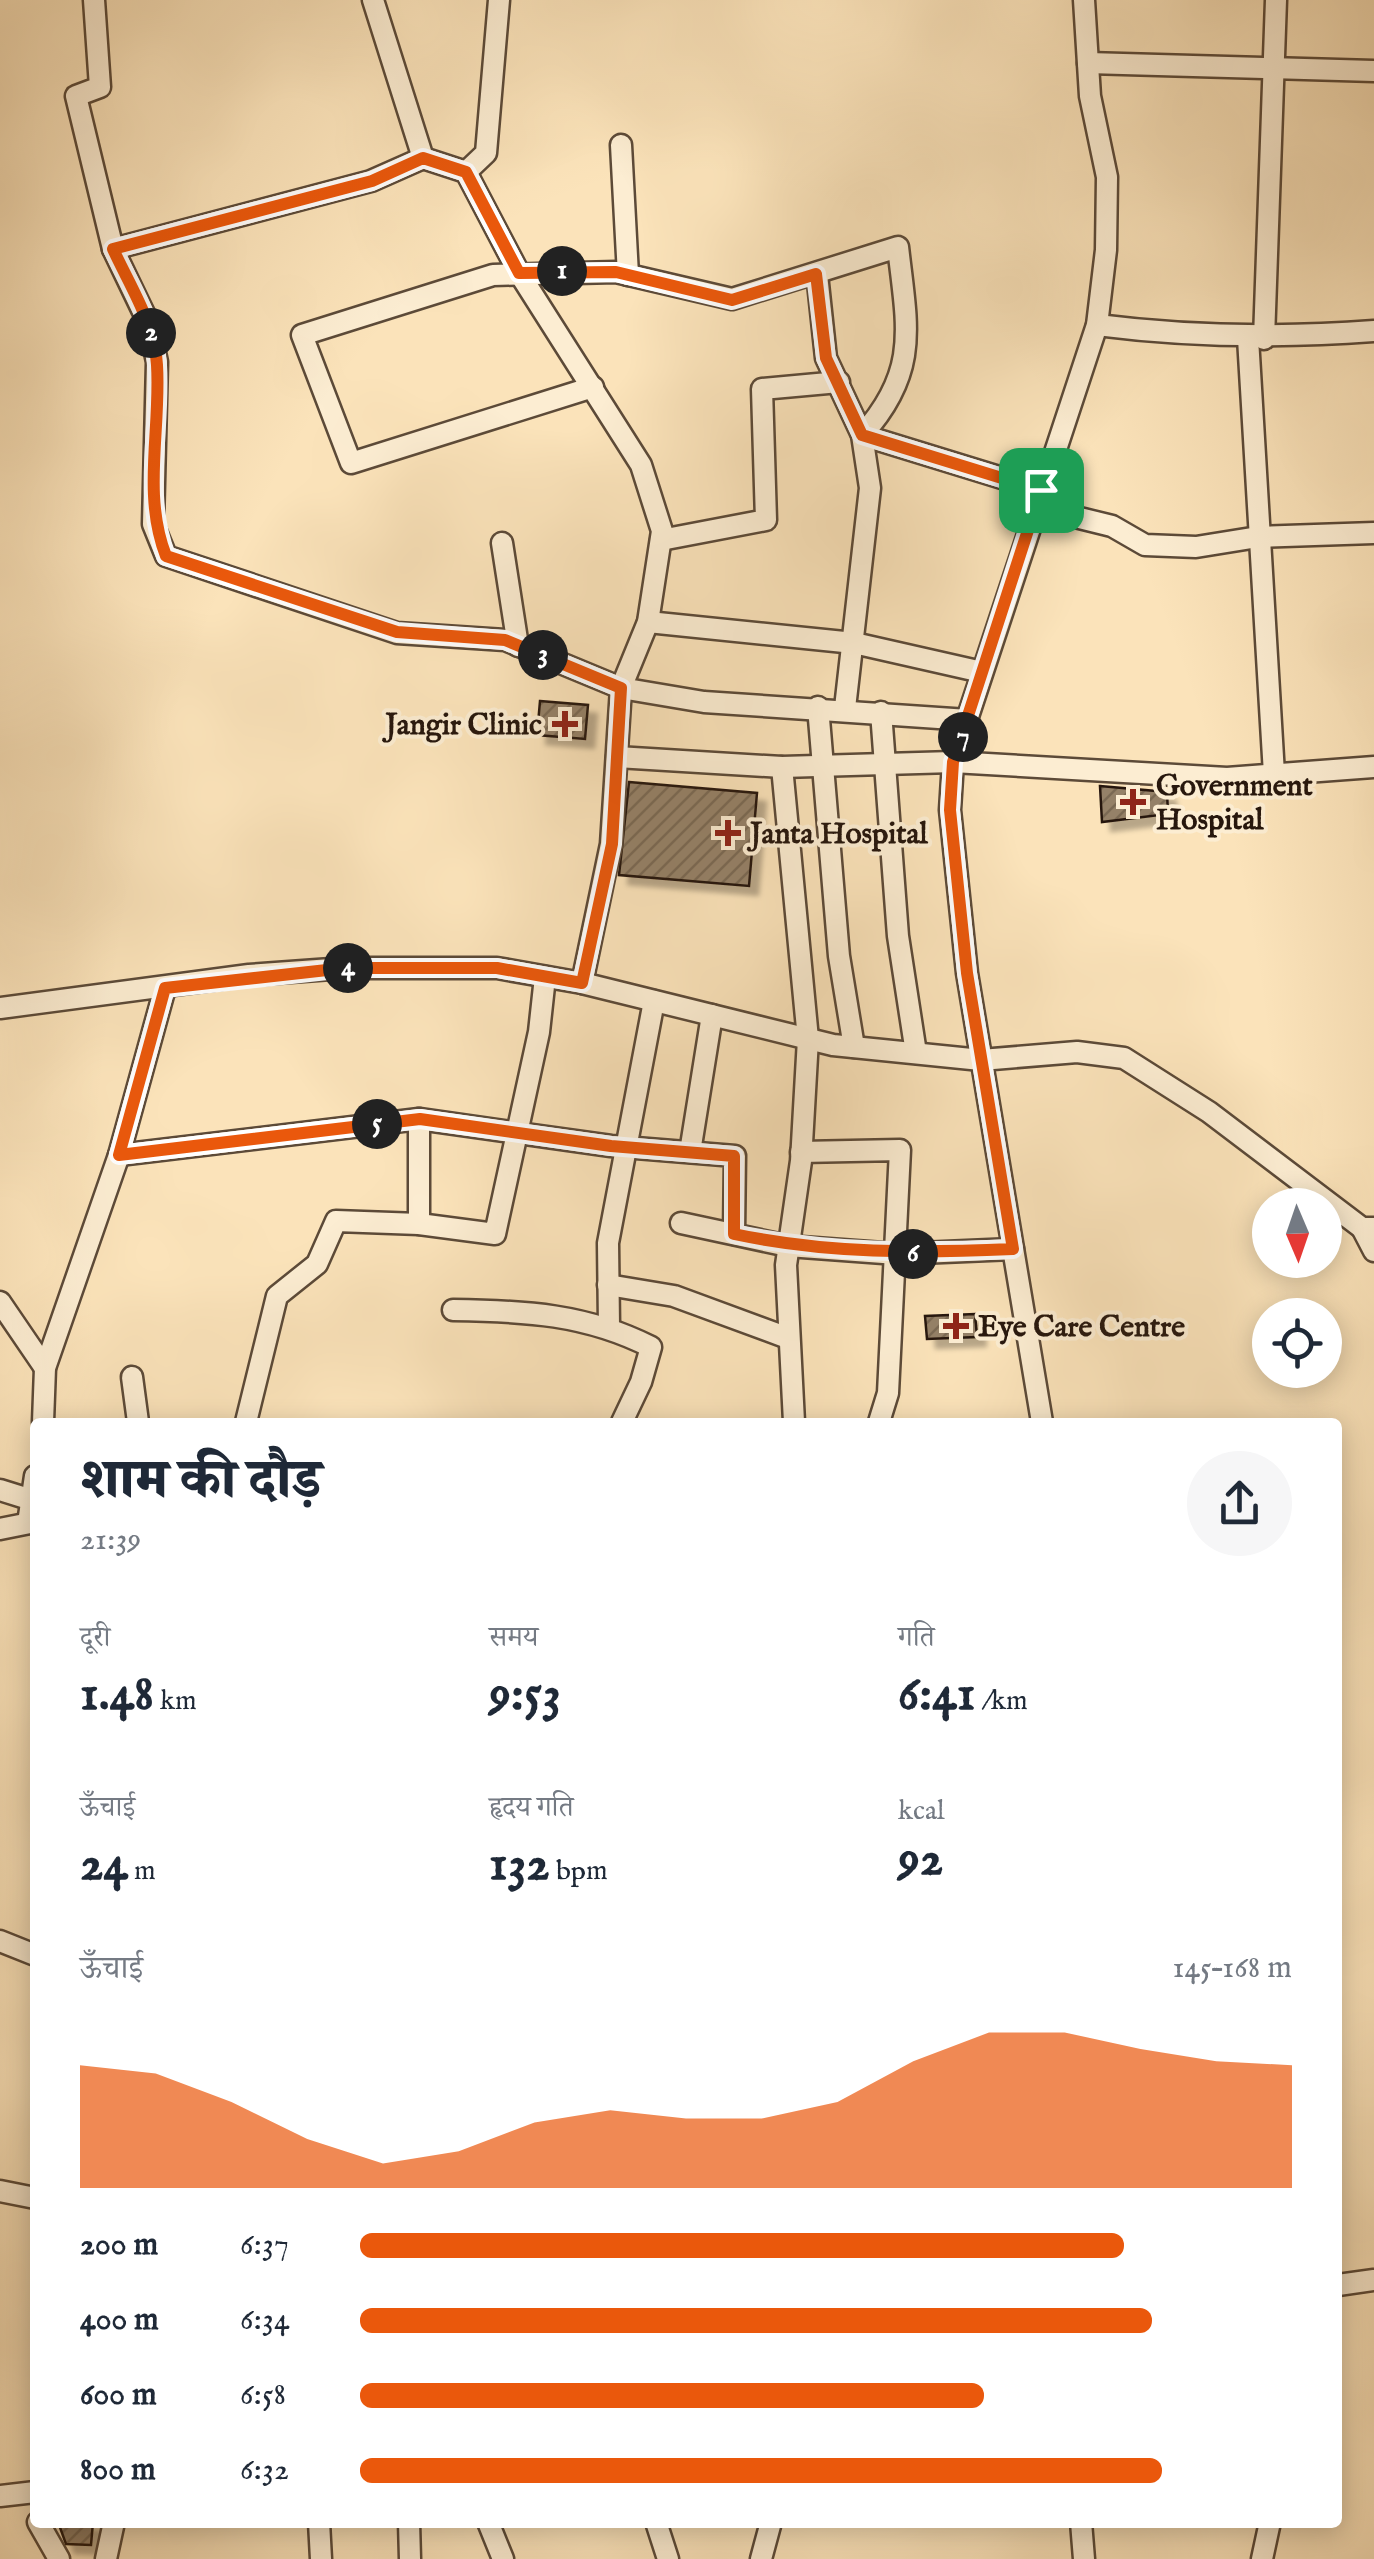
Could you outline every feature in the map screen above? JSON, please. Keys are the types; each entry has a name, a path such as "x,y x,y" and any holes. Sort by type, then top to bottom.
{"street":[{"path":"94,0 100,87 76,96 113,249 149,324 157,362 153,524 166,556 397,632 505,640 621,688 704,702 845,708 968,720"},
{"path":"374,0 423,158"},
{"path":"466,172 486,154 499,0"},
{"path":"1041,1418 967,973 950,810 953,762 1097,325 1106,250 1107,177 1088,63 1084,0"},
{"path":"1274,774 1258,537 1256,338 1276,0"},
{"path":"1088,63 1374,71"},
{"path":"621,144 628,275"},
{"path":"113,249 372,181 423,158 466,172 519,273 641,466 662,531 648,622 621,688 612,844 582,983"},
{"path":"593,387 351,463 302,334 492,275 628,275 732,300 898,247 906,320 906,365 884,411 862,435"},
{"path":"816,274 826,358 862,435 870,488 845,708"},
{"path":"1097,325 1256,338 1374,331"},
{"path":"661,540 766,520 762,388 839,382"},
{"path":"862,435 1112,526 1145,546 1196,547 1258,537 1374,533"},
{"path":"502,543 518,646"},
{"path":"648,622 854,643 982,672"},
{"path":"818,707 839,956 854,1047"},
{"path":"881,712 898,936 916,1053"},
{"path":"617,757 782,767 953,762 1227,778 1374,767"},
{"path":"782,767 808,1039 801,1152 788,1246 792,1418"},
{"path":"0,1008 345,968 497,968 582,983 854,1047 982,1060 1077,1052 1124,1058 1210,1112 1368,1228 1374,1251"},
{"path":"247,1418 277,1296 316,1264 336,1221 419,1224 495,1234 518,1132 545,977"},
{"path":"43,1418 45,1368 119,1155 165,988"},
{"path":"609,1326 608,1243 654,1002"},
{"path":"690,1152 712,1016"},
{"path":"119,1155 420,1119 626,1147 734,1156 734,1234"},
{"path":"419,1224 420,1119"},
{"path":"801,1152 900,1150 888,1393 880,1418"},
{"path":"680,1222 788,1246 897,1254 1013,1249"},
{"path":"608,1286 674,1296 788,1338"},
{"path":"0,1302 45,1368"},
{"path":"453,1310 525,1311 609,1326 651,1347 641,1382 624,1418"},
{"path":"132,1377 137,1418"},
{"path":"0,1490 30,1499"},
{"path":"0,1528 30,1522"},
{"path":"0,1941 30,1953"},
{"path":"0,2191 30,2197"},
{"path":"1342,2285 1374,2280"},
{"path":"41,2528 60,2559"},
{"path":"106,2559 113,2528"},
{"path":"319,2528 320,2559"},
{"path":"410,2528 410,2559"},
{"path":"490,2528 503,2559"},
{"path":"658,2528 668,2559"},
{"path":"761,2559 769,2528"},
{"path":"1081,2528 1084,2559"},
{"path":"1262,2559 1269,2528"}],"building":[{"path":"540,701 588,705 585,739 537,735"},
{"path":"629,782 757,793 749,886 619,875"},
{"path":"1100,786 1167,792 1168,814 1102,822"},
{"path":"975,1314 977,1337 927,1339 925,1316"},
{"path":"60,2528 92,2528 91,2545 66,2544"}],"place":[{"name":"Jangir Clinic","path":"565,724"},
{"name":"Government Hospital","path":"1133,802"},
{"name":"Janta Hospital","path":"728,833"},
{"name":"Eye Care Centre","path":"956,1326"}],"route":[{"path":"423,158 466,172 519,273 616,272 732,300 816,274 826,358 862,435 952,459 1041,490 953,762 950,810 967,973 1013,1249 897,1254 788,1246 734,1234 734,1156 611,1146 420,1119 119,1155 165,988 345,968 497,968 582,983 612,844 621,688 505,640 397,632 166,556 153,524 157,362 149,324 113,249 372,181 423,158"}]}
